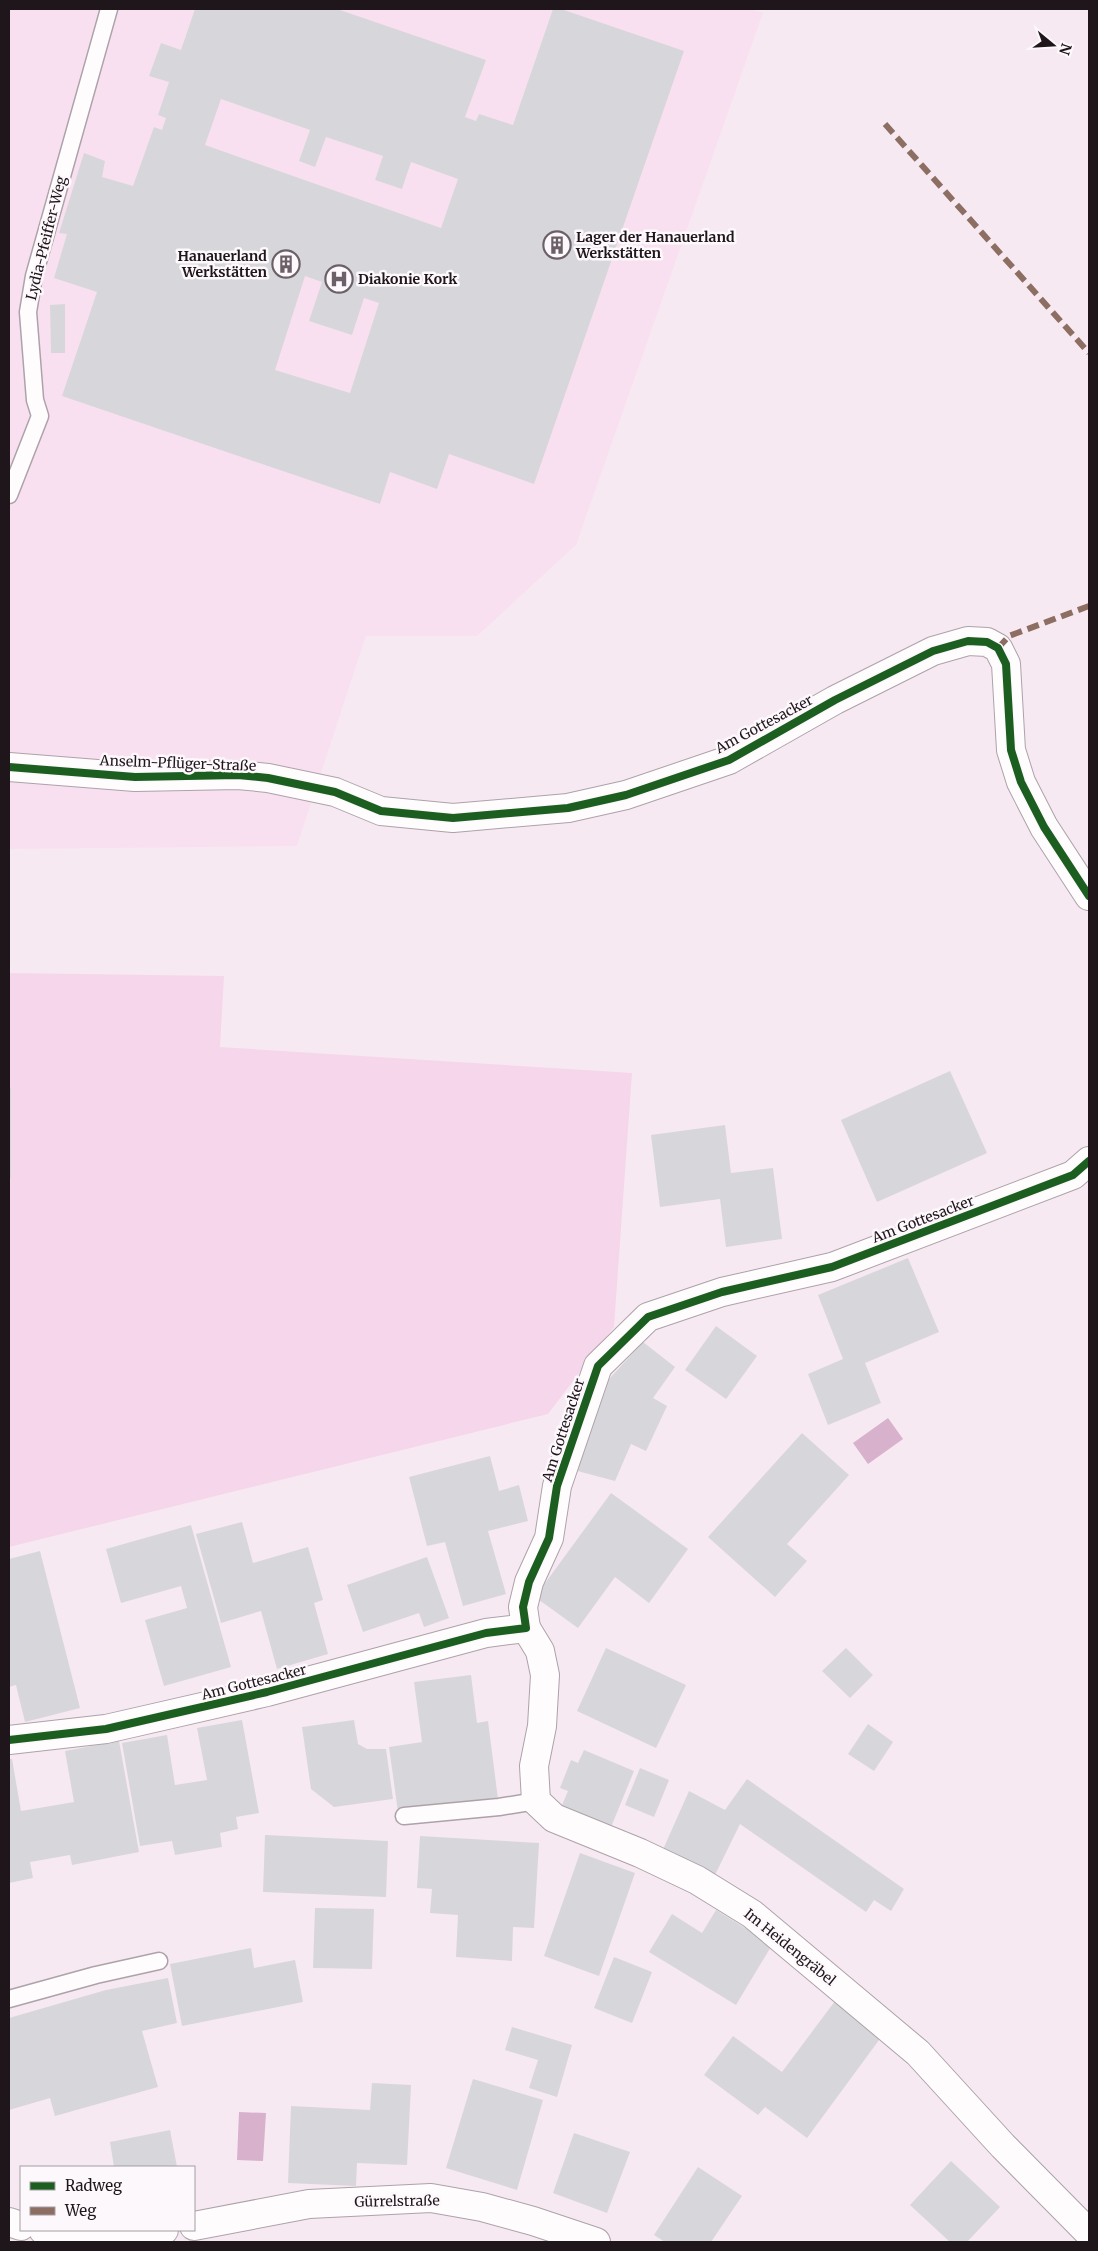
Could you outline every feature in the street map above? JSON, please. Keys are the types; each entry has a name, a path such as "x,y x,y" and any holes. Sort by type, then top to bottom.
{"street":[{"name":"Am Gottesacker","path":"268,778 335,792 381,811 453,818 568,808 626,795 729,760 835,700 933,651 968,642 987,642 998,648 1006,664 1011,750 1021,782 1044,827 1089,896"},
{"name":"Anselm-Pflüger-Straße","path":"18,767 135,777 238,775 268,778"},
{"name":"Am Gottesacker","path":"9,1740 106,1729 266,1692 486,1633 526,1628 524,1607 529,1582 549,1538 557,1486 598,1366 648,1317 722,1292 832,1267 1074,1175 1089,1161"},
{"path":"526,1628 540,1651 544,1675 542,1726 534,1766 536,1800"},
{"name":"Im Heidengräbel","path":"536,1800 554,1818 640,1853 697,1880 752,1914 918,2053 1003,2146 1089,2233"},
{"name":"Gürrelstraße","path":"195,2226 309,2204 431,2198 491,2209 596,2242"},
{"path":"50,2231 96,2238 156,2231"}],"lane":[{"name":"Lydia-Pfeiffer-Weg","path":"9,495 40,416 34,400 28,312 34,276 109,9"},
{"path":"404,1816 499,1807 536,1800"},
{"path":"9,1999 96,1975 159,1961"}],"shaded area":[{"name":"Diakonie Kork","path":"9,9 752,9 763,13 576,545 477,636 366,636 297,846 9,849"},
{"path":"9,973 224,976 220,1047 632,1073 614,1327 548,1414 9,1547"},
{"path":"888,1418 903,1439 868,1464 853,1443"},
{"path":"239,2112 266,2113 263,2161 237,2160"}],"building":[{"name":"Hanauerland Werkstätten","path":"195,9 337,9 486,60 465,117 476,121 479,114 513,125 553,9 561,9 684,51 534,484 449,454 437,489 390,472 380,504 62,396 97,292 54,278 67,234 59,233 84,153 105,161 102,177 133,186 154,127 162,130 166,118 158,115 169,82 149,76 161,43 181,50","holes":["221,99 310,130 299,161 315,167 326,137 383,156 375,180 402,189 411,162 458,179 441,228 205,145","305,276 322,282 309,321 352,335 364,298 379,303 350,393 275,370"]},
{"path":"65,304 65,353 51,353 50,305"},
{"path":"950,1071 987,1153 877,1202 841,1120"},
{"path":"9,1088 11,1088 11,1178 9,1178"},
{"path":"725,1125 731,1173 773,1168 782,1239 726,1247 720,1199 660,1207 651,1135"},
{"path":"908,1258 939,1332 865,1363 881,1403 828,1425 808,1374 843,1359 818,1295"},
{"path":"716,1326 757,1356 726,1399 685,1370"},
{"path":"643,1342 675,1367 653,1398 667,1406 646,1451 631,1444 615,1481 570,1469 587,1421 610,1378"},
{"path":"802,1433 849,1475 787,1544 807,1561 775,1597 708,1537"},
{"path":"490,1456 499,1491 519,1485 528,1521 488,1531 506,1594 463,1606 445,1542 427,1546 409,1477"},
{"path":"611,1493 688,1549 649,1603 615,1577 578,1628 535,1597"},
{"path":"242,1522 253,1563 308,1547 323,1600 314,1603 328,1654 277,1669 261,1611 221,1623 196,1534"},
{"path":"191,1525 231,1667 164,1686 145,1620 187,1608 181,1586 121,1603 106,1549"},
{"path":"40,1551 80,1708 25,1722 16,1685 9,1687 9,1559"},
{"path":"427,1557 449,1618 424,1627 419,1613 363,1632 347,1585"},
{"path":"606,1648 686,1685 656,1748 577,1711"},
{"path":"846,1648 873,1675 850,1698 822,1671"},
{"path":"471,1675 477,1723 488,1721 498,1799 398,1812 389,1747 422,1742 414,1682"},
{"path":"242,1720 259,1813 236,1817 238,1829 220,1833 222,1847 175,1855 172,1841 140,1846 122,1743 167,1735 175,1785 207,1780 197,1728"},
{"path":"354,1720 358,1744 367,1749 386,1749 393,1799 334,1807 311,1789 302,1727"},
{"path":"868,1724 893,1742 874,1771 848,1754"},
{"path":"119,1741 139,1852 72,1865 70,1855 30,1862 33,1878 9,1883 9,1759 12,1759 21,1811 74,1802 65,1751"},
{"path":"584,1750 634,1771 609,1832 559,1812 568,1791 560,1788 571,1760 578,1763"},
{"path":"640,1768 669,1780 654,1817 625,1805"},
{"path":"747,1779 904,1889 891,1911 874,1900 866,1912 740,1824 713,1879 661,1854 689,1791 725,1810"},
{"path":"265,1835 388,1841 386,1897 263,1892"},
{"path":"420,1836 539,1843 534,1928 513,1927 512,1961 456,1957 458,1915 430,1913 432,1889 417,1888"},
{"path":"580,1853 635,1873 599,1976 544,1956"},
{"path":"315,1908 374,1909 372,1969 313,1968"},
{"path":"716,1910 772,1945 736,2005 649,1952 672,1914 702,1933"},
{"path":"251,1948 254,1968 295,1960 303,2002 182,2026 170,1964"},
{"path":"614,1957 652,1972 632,2023 594,2008"},
{"path":"168,1978 177,2023 142,2031 158,2087 55,2116 50,2098 9,2110 9,2018 106,1990"},
{"path":"835,2001 882,2036 807,2138 765,2107 758,2115 704,2075 733,2036 782,2072"},
{"path":"512,2027 572,2045 557,2097 529,2088 538,2060 505,2050"},
{"path":"473,2079 543,2100 517,2190 446,2168"},
{"path":"372,2083 411,2085 407,2165 357,2163 356,2186 288,2183 291,2106 370,2110"},
{"path":"170,2130 177,2166 114,2166 110,2142"},
{"path":"574,2133 630,2152 607,2213 553,2193"},
{"path":"951,2161 1000,2207 967,2242 950,2242 910,2205"},
{"path":"698,2167 742,2196 711,2242 665,2242 654,2235"}],"marked path":[{"path":"885,124 1089,353"},
{"path":"998,648 1009,636 1089,606"}],"cycle path":[{"path":"9,767 135,777 238,775 268,778 335,792 381,811 453,818 568,808 626,795 729,760 835,700 933,651 968,641 987,642 998,648 1006,664 1011,750 1021,782 1044,827 1089,896"},
{"path":"9,1740 106,1729 267,1692 486,1633 526,1628 523,1607 529,1582 549,1538 557,1486 598,1366 648,1317 722,1292 832,1267 1073,1175 1089,1161"}],"place":[{"name":"Lager der Hanauerland Werkstätten","path":"557,245"},
{"name":"Hanauerland Werkstätten","path":"286,264"},
{"name":"Diakonie Kork","path":"339,279"}]}
